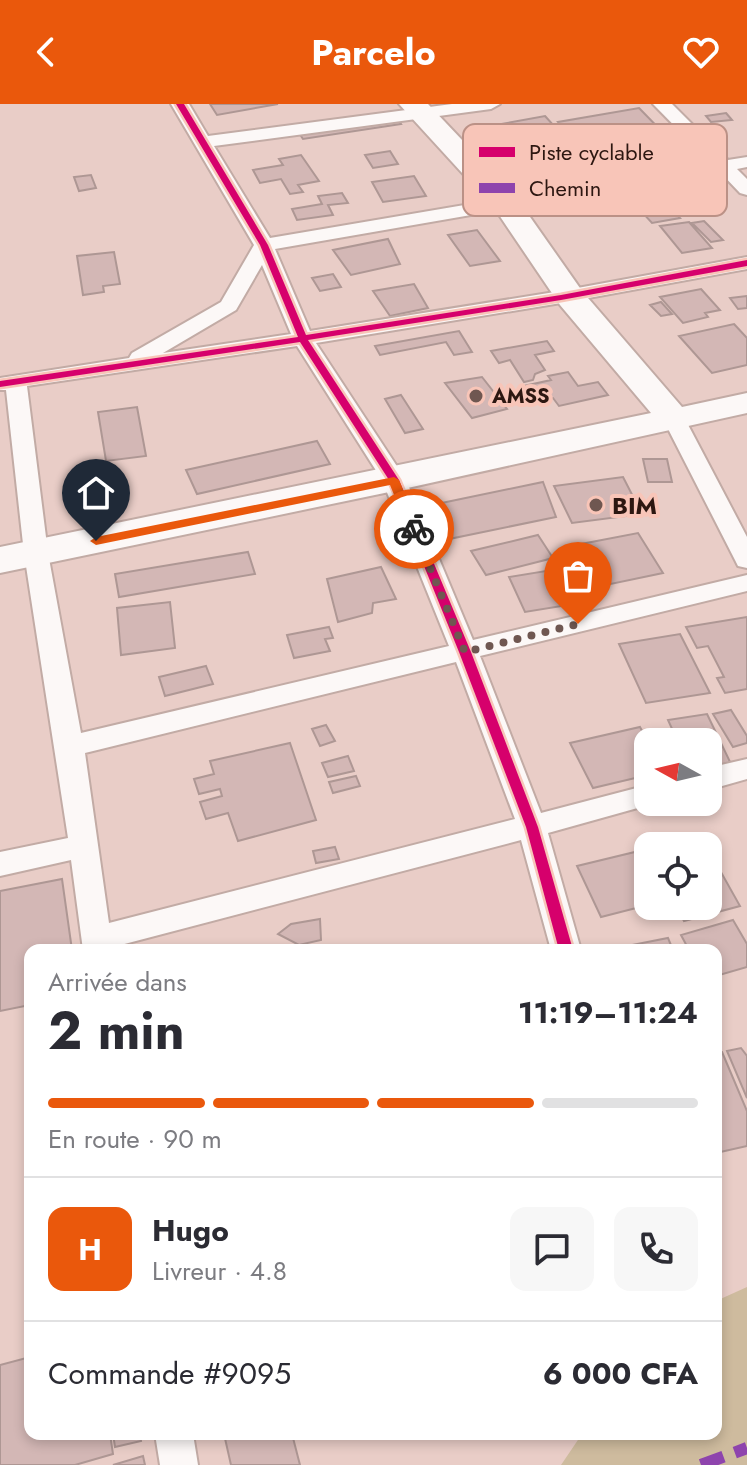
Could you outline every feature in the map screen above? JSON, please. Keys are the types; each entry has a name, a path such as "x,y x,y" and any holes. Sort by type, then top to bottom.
{"main road":[{"path":"416,109 463,158"},
{"path":"515,216 571,298 674,419"},
{"path":"18,556 394,480 747,403"}],"street":[{"path":"180,104 264,245 304,341 394,480 465,652 532,827 564,944"},
{"path":"203,142 416,109 491,104"},
{"path":"662,104 683,124"},
{"path":"727,166 747,162"},
{"path":"727,167 747,189"},
{"path":"264,245 463,210"},
{"path":"124,367 229,306 264,245"},
{"path":"97,944 70,746 18,556 8,383 304,341 571,298 747,263"},
{"path":"674,419 747,560"},
{"path":"70,746 747,583"},
{"path":"722,775 747,769"},
{"path":"101,944 634,800"},
{"path":"0,864 84,846"},
{"path":"175,1440 179,1465"}],"shaded area":[{"path":"747,1287 747,1465 561,1465 578,1440 722,1440 722,1298"}],"building":[{"path":"210,104 278,104 217,115"},
{"path":"639,108 655,124 560,124 558,122"},
{"path":"726,113 732,120 711,122 706,116"},
{"path":"545,116 552,124 501,124"},
{"path":"396,117 401,124 303,139 299,133"},
{"path":"390,151 398,164 373,168 365,155"},
{"path":"301,155 319,181 298,185 303,192 290,194 281,179 260,183 253,170 283,165 279,159"},
{"path":"91,175 96,188 79,191 74,177"},
{"path":"414,176 426,196 383,202 372,182"},
{"path":"342,193 348,203 328,205 333,215 297,220 292,209 322,204 318,196"},
{"path":"646,216 680,218 652,223"},
{"path":"704,221 723,240 711,242 692,223"},
{"path":"689,222 712,248 682,253 660,226"},
{"path":"477,230 500,261 470,266 448,235"},
{"path":"388,239 400,264 351,275 333,250"},
{"path":"114,252 120,284 103,286 104,292 83,295 77,256"},
{"path":"333,274 341,287 320,291 312,278"},
{"path":"414,284 428,308 390,316 373,291"},
{"path":"701,289 720,310 705,313 708,317 683,323 660,297"},
{"path":"747,296 747,308 738,309 730,298"},
{"path":"661,302 672,314 661,316 650,305"},
{"path":"734,324 747,338 747,365 712,373 679,336"},
{"path":"459,331 472,352 454,355 446,342 380,355 375,346"},
{"path":"547,341 554,351 535,355 545,370 535,374 533,380 524,382 510,360 499,363 491,351"},
{"path":"568,372 578,386 598,382 608,395 559,406 553,398 536,402 524,386 551,380 548,376"},
{"name":"AMSS","path":"482,377 507,409 472,418 445,383"},
{"path":"401,395 423,429 405,433 385,399"},
{"path":"137,407 146,456 106,461 98,412"},
{"path":"317,441 330,464 197,494 186,470"},
{"path":"643,459 667,459 672,482 648,482"},
{"path":"623,477 642,514 572,523 554,486"},
{"path":"543,482 556,517 449,539 432,505"},
{"path":"638,533 663,573 606,585 581,544"},
{"path":"538,535 553,558 486,575 471,551"},
{"path":"248,552 255,574 119,597 115,574"},
{"path":"381,567 396,599 373,603 372,613 338,622 327,579"},
{"path":"558,569 574,604 525,612 509,577"},
{"path":"170,602 175,648 121,655 117,608"},
{"path":"747,617 747,689 725,693 717,678 724,677 708,646 697,648 686,627"},
{"path":"329,627 333,638 325,639 330,651 294,658 287,635"},
{"path":"680,634 710,693 646,703 619,644"},
{"path":"206,666 213,684 165,696 159,677"},
{"path":"731,710 747,736 747,743 733,747 713,714"},
{"path":"707,714 714,728 672,728 668,720"},
{"path":"326,725 335,741 320,746 312,729"},
{"path":"634,728 634,778 593,788 570,743"},
{"path":"290,743 316,820 238,841 228,813 206,819 200,802 222,796 220,789 199,794 194,779 214,774 210,761"},
{"path":"722,745 732,766 722,768"},
{"path":"348,756 354,771 328,777 322,763"},
{"path":"356,776 360,786 333,793 329,782"},
{"path":"335,847 339,859 316,863 313,851"},
{"path":"634,852 634,909 601,917 577,866"},
{"path":"722,874 740,906 722,911"},
{"path":"62,879 71,944 24,944 24,1006 0,1011 0,891"},
{"path":"320,919 321,940 297,944 278,934 291,924"},
{"path":"733,920 747,944 747,967 722,974 722,944 686,944 681,935"},
{"path":"668,938 670,944 637,944"},
{"path":"741,1048 747,1056 747,1098 727,1051"},
{"path":"722,1052 747,1111 747,1146 722,1152"},
{"path":"24,1359 24,1440 111,1440 113,1454 75,1465 0,1465 0,1365"},
{"path":"114,1440 141,1440 141,1441 115,1447"},
{"path":"225,1440 294,1440 300,1465 231,1465"},
{"path":"143,1456 145,1465 113,1465"}],"marked path":[{"path":"701,1465 747,1448"}],"cycle path":[{"path":"180,104 264,245 304,341 394,480 465,652 532,827 564,944"},
{"path":"0,384 468,313 747,263"}],"way so far":[{"path":"414,529 465,652 578,624"}],"place":[{"name":"AMSS","path":"476,396"},
{"name":"BIM","path":"596,505"}],"route":[{"path":"96,541 394,480 414,529"}]}
